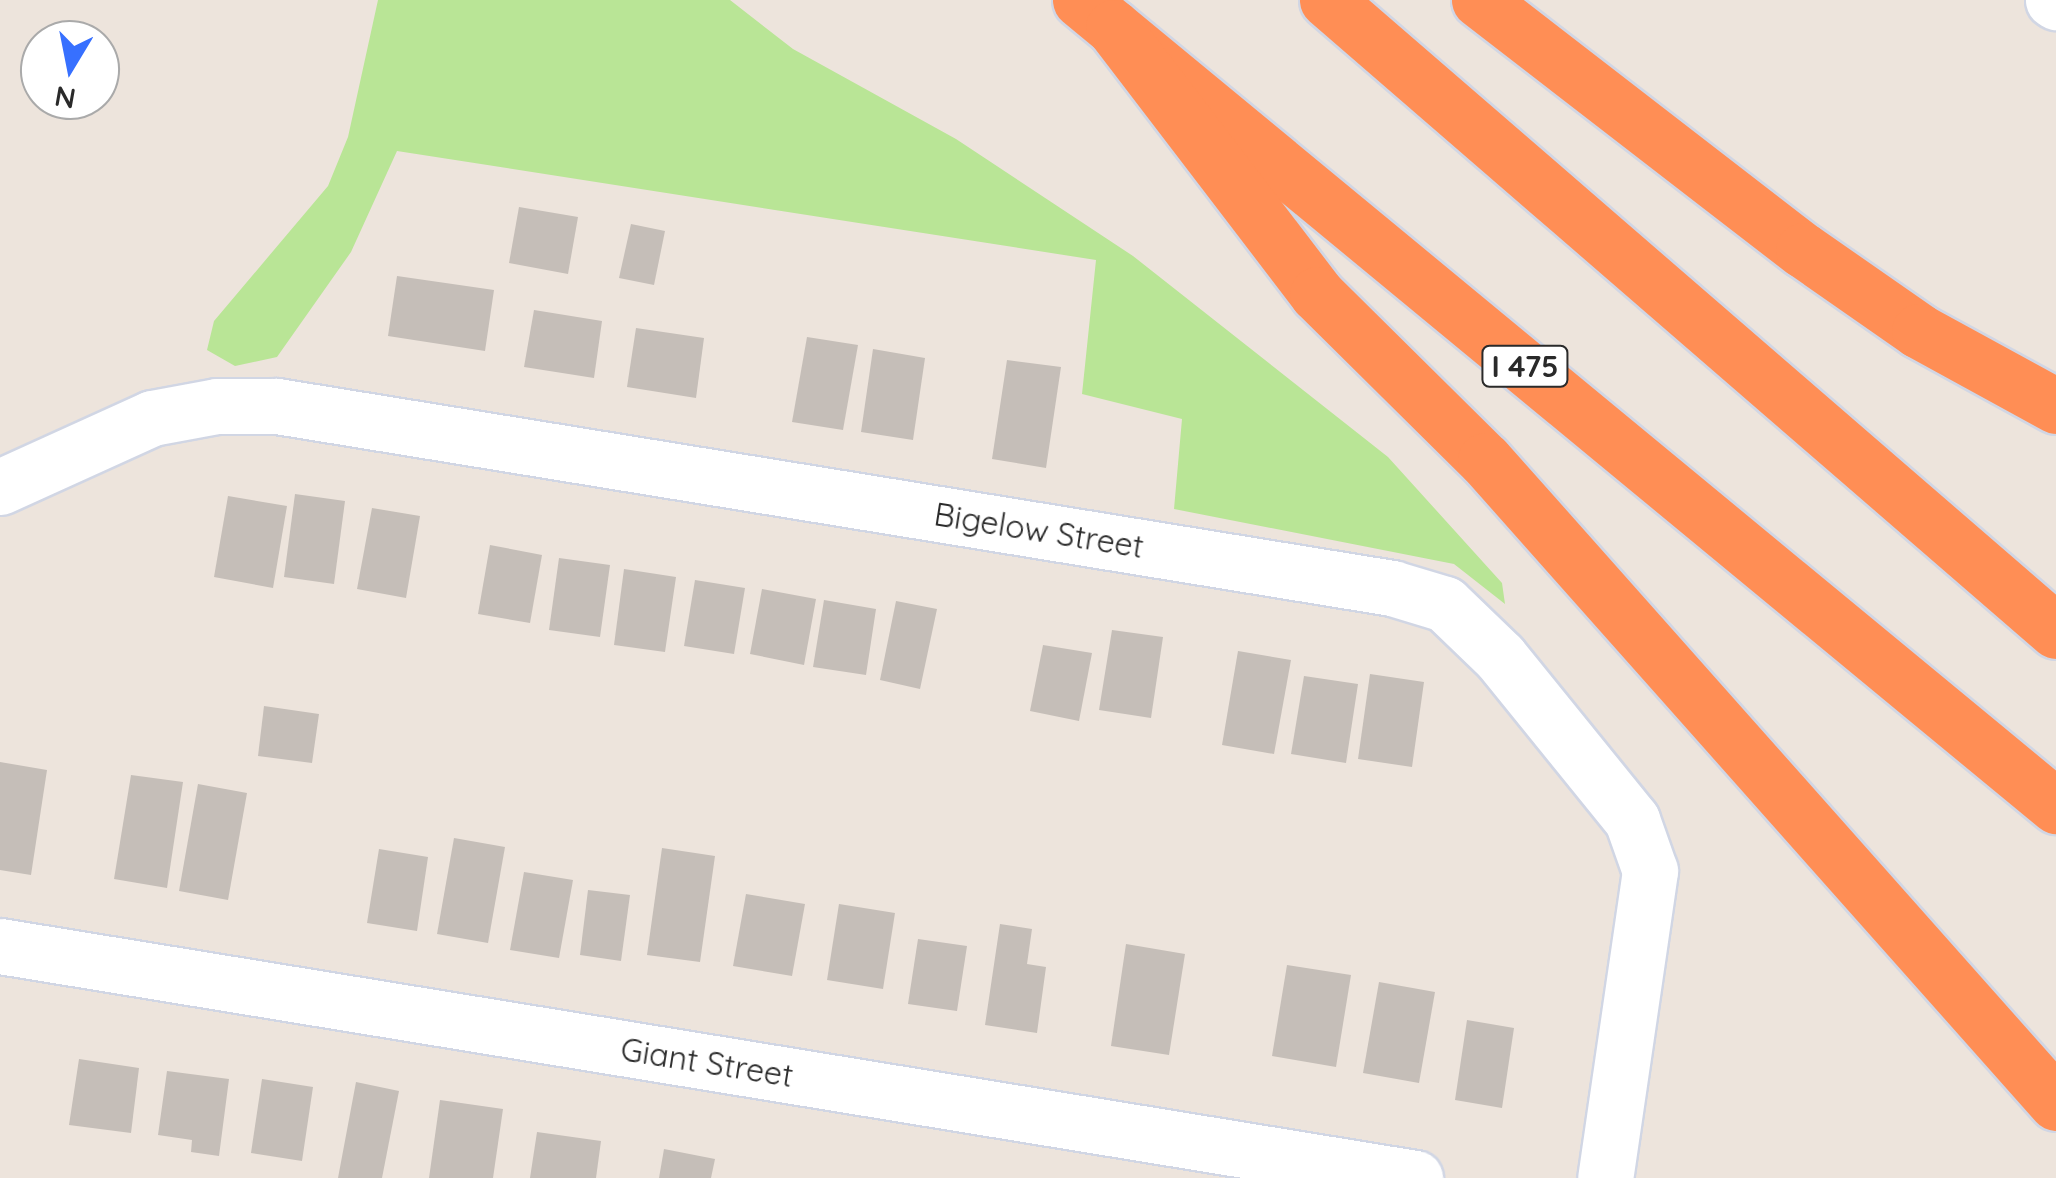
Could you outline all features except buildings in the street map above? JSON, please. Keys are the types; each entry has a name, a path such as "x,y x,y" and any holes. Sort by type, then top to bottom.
{"highway":[{"path":"1327,0 2056,631"},
{"path":"1479,0 1818,260 2039,398"},
{"path":"1096,14 1317,294 1485,460 2056,1102"},
{"name":"I 475","path":"1096,14 2056,806"}],"street":[{"name":"Bigelow Street","path":"0,487 152,418 217,406 278,406 1392,588 1445,604 1500,656 1632,820 1650,871 1605,1178"},
{"name":"Giant Street","path":"0,946 1414,1178"}],"green space":[{"path":"378,0 730,0 793,49 956,139 1133,256 1388,457 1502,583 1505,604 1454,564 1174,509 1182,419 1082,394 1096,260 397,151 351,252 277,357 235,366 207,350 214,321 328,186 348,137"}]}
